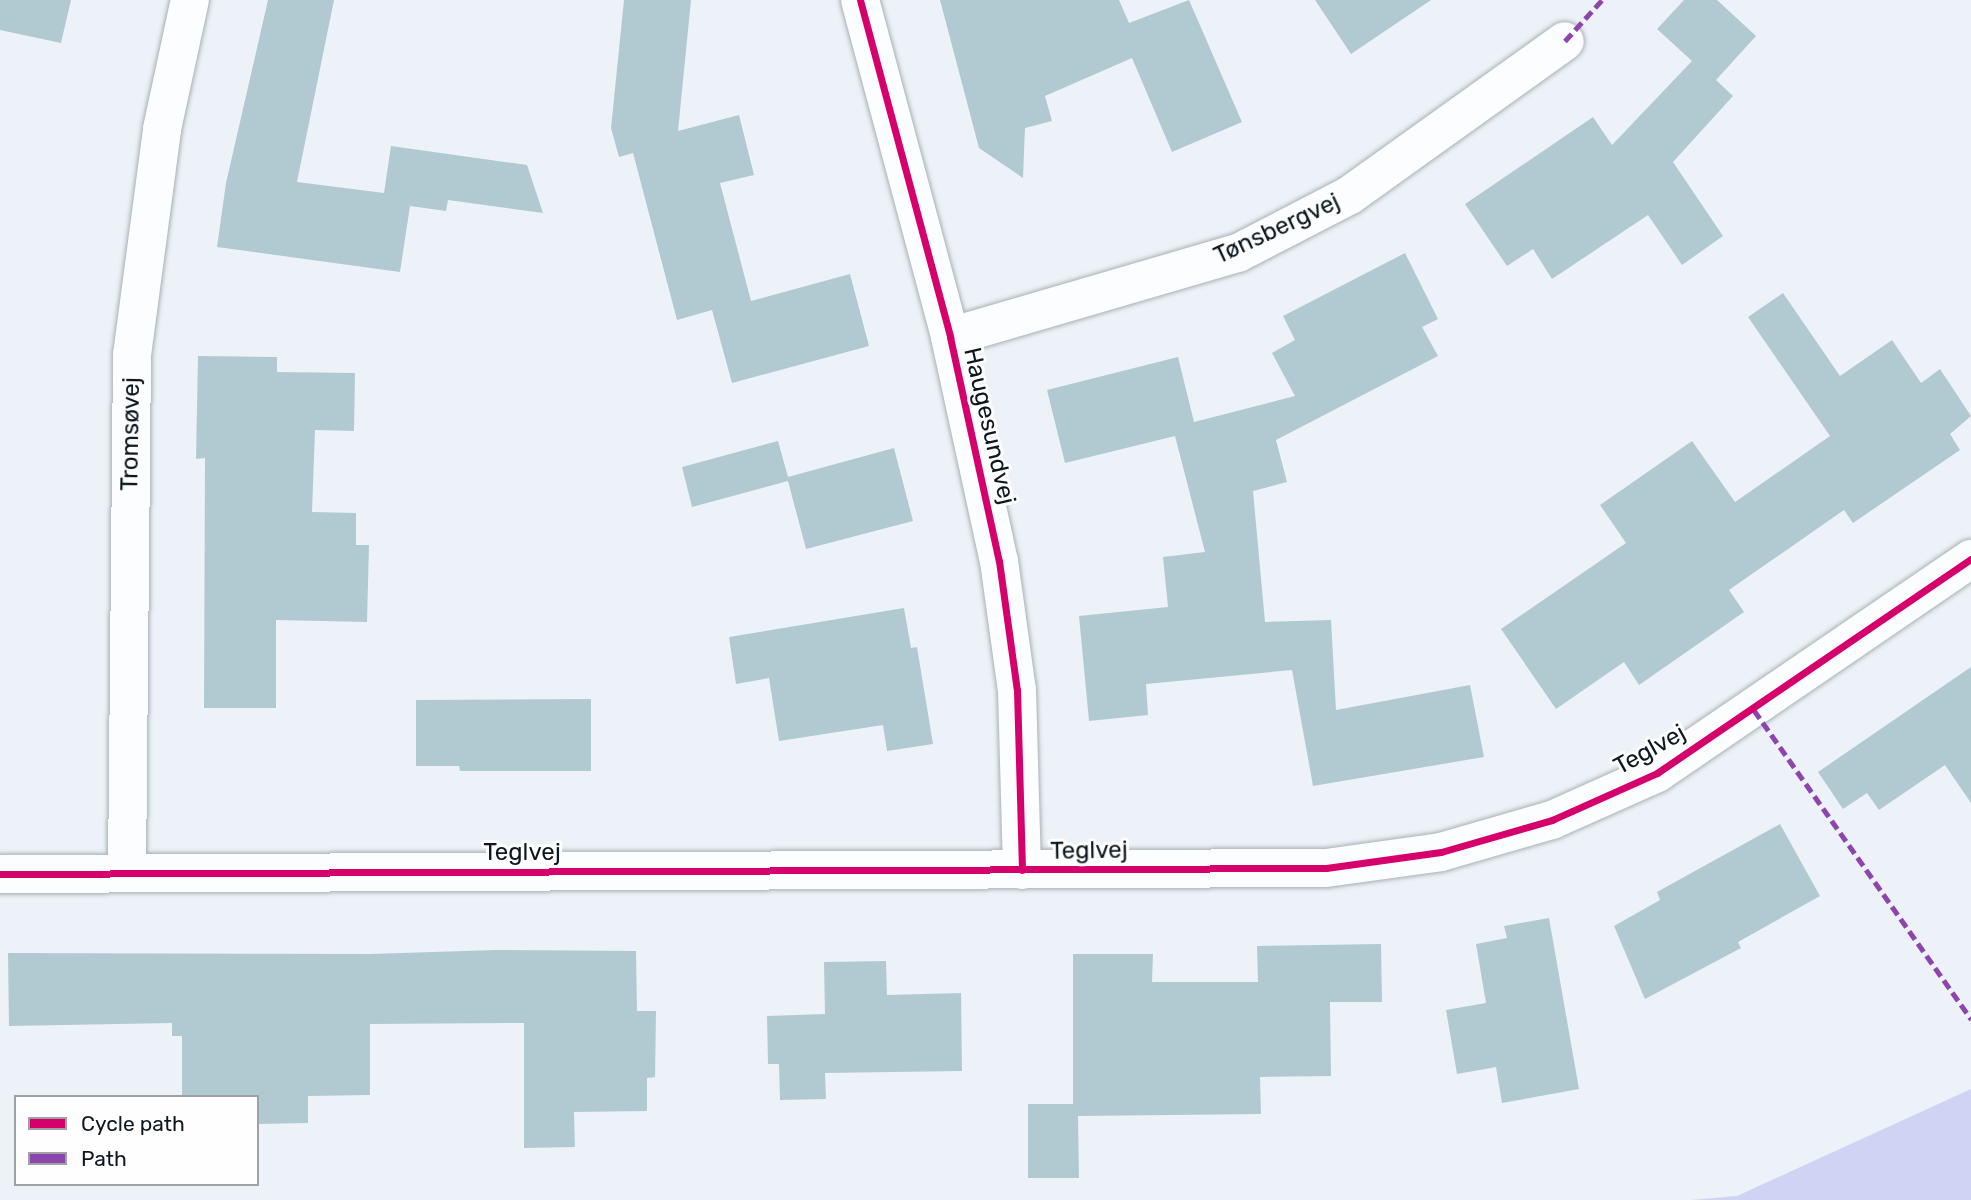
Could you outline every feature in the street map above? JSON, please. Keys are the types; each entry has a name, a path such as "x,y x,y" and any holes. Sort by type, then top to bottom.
{"street":[{"name":"Tromsøvej","path":"127,873 132,355 162,129 190,0"},
{"name":"Haugesundvej","path":"860,0 950,337 999,561 1016,677 1022,870"},
{"name":"Tønsbergvej","path":"950,337 1238,253 1350,195 1565,41"},
{"name":"Teglvej","path":"0,874 1326,868 1441,852 1552,820 1657,773 1971,559"}],"shaded area":[{"path":"1971,1089 1971,1200 1691,1200 1737,1196"}],"building":[{"path":"0,0 71,0 61,43 0,30"},
{"path":"268,0 334,0 297,182 384,193 391,146 527,165 543,213 448,200 446,211 410,206 400,272 217,247 226,183"},
{"path":"624,0 691,0 678,131 739,115 754,175 720,183 751,301 850,274 869,346 732,383 712,310 677,320 633,153 619,157 611,128"},
{"path":"940,0 1119,0 1129,23 1189,0 1242,122 1172,152 1132,58 1045,96 1052,121 1025,128 1023,178 979,148"},
{"path":"1315,0 1431,0 1351,54"},
{"path":"1684,0 1717,0 1756,36 1716,80 1733,96 1673,162 1723,236 1682,265 1648,215 1552,279 1533,249 1507,266 1465,204 1593,117 1612,145 1692,61 1657,29"},
{"path":"1405,253 1438,319 1422,327 1438,356 1276,440 1287,482 1253,491 1265,622 1331,620 1336,710 1470,685 1484,757 1313,786 1292,670 1146,684 1148,715 1089,721 1079,616 1168,607 1163,557 1205,552 1175,436 1065,463 1047,390 1178,357 1194,422 1295,396 1272,353 1295,340 1283,316"},
{"path":"1783,293 1840,376 1892,340 1921,383 1940,369 1971,416 1950,434 1960,450 1853,523 1844,510 1729,590 1744,612 1639,685 1624,662 1556,709 1501,629 1626,543 1600,505 1692,441 1735,502 1830,436 1748,317"},
{"path":"198,356 277,357 277,372 355,373 354,431 315,430 312,512 356,513 356,545 369,545 367,622 276,620 276,708 204,708 205,458 196,459"},
{"path":"778,441 788,477 894,448 913,521 806,549 788,481 692,507 682,467"},
{"path":"904,608 911,648 917,647 933,744 887,751 883,725 779,741 769,678 736,684 729,637"},
{"path":"1971,667 1971,803 1945,765 1879,810 1867,793 1843,809 1818,772"},
{"path":"591,699 591,771 460,771 459,766 416,766 416,700"},
{"path":"1780,824 1820,896 1738,942 1741,948 1645,999 1614,926 1660,900 1657,892"},
{"path":"1549,918 1579,1089 1502,1103 1496,1067 1457,1074 1446,1010 1486,1003 1476,944 1507,938 1504,926"},
{"path":"1381,944 1382,1002 1330,1002 1331,1076 1260,1077 1261,1114 1078,1116 1079,1178 1028,1178 1028,1104 1073,1104 1073,954 1153,954 1152,982 1258,982 1257,946"},
{"path":"496,950 636,951 637,1011 656,1011 655,1077 647,1078 647,1111 574,1112 575,1147 524,1148 524,1023 370,1024 370,1095 308,1096 308,1123 259,1124 259,1095 182,1095 182,1036 172,1036 172,1023 9,1026 8,953 370,954"},
{"path":"886,961 887,995 961,993 962,1071 825,1073 826,1099 780,1100 779,1064 768,1064 767,1016 825,1014 824,962"}],"marked path":[{"path":"1565,41 1602,0"},
{"path":"1754,710 1971,1019"}],"cycle path":[{"path":"860,0 950,337 999,561 1017,690 1022,870"},
{"path":"0,874 1326,868 1441,852 1552,820 1657,773 1971,559"}]}
